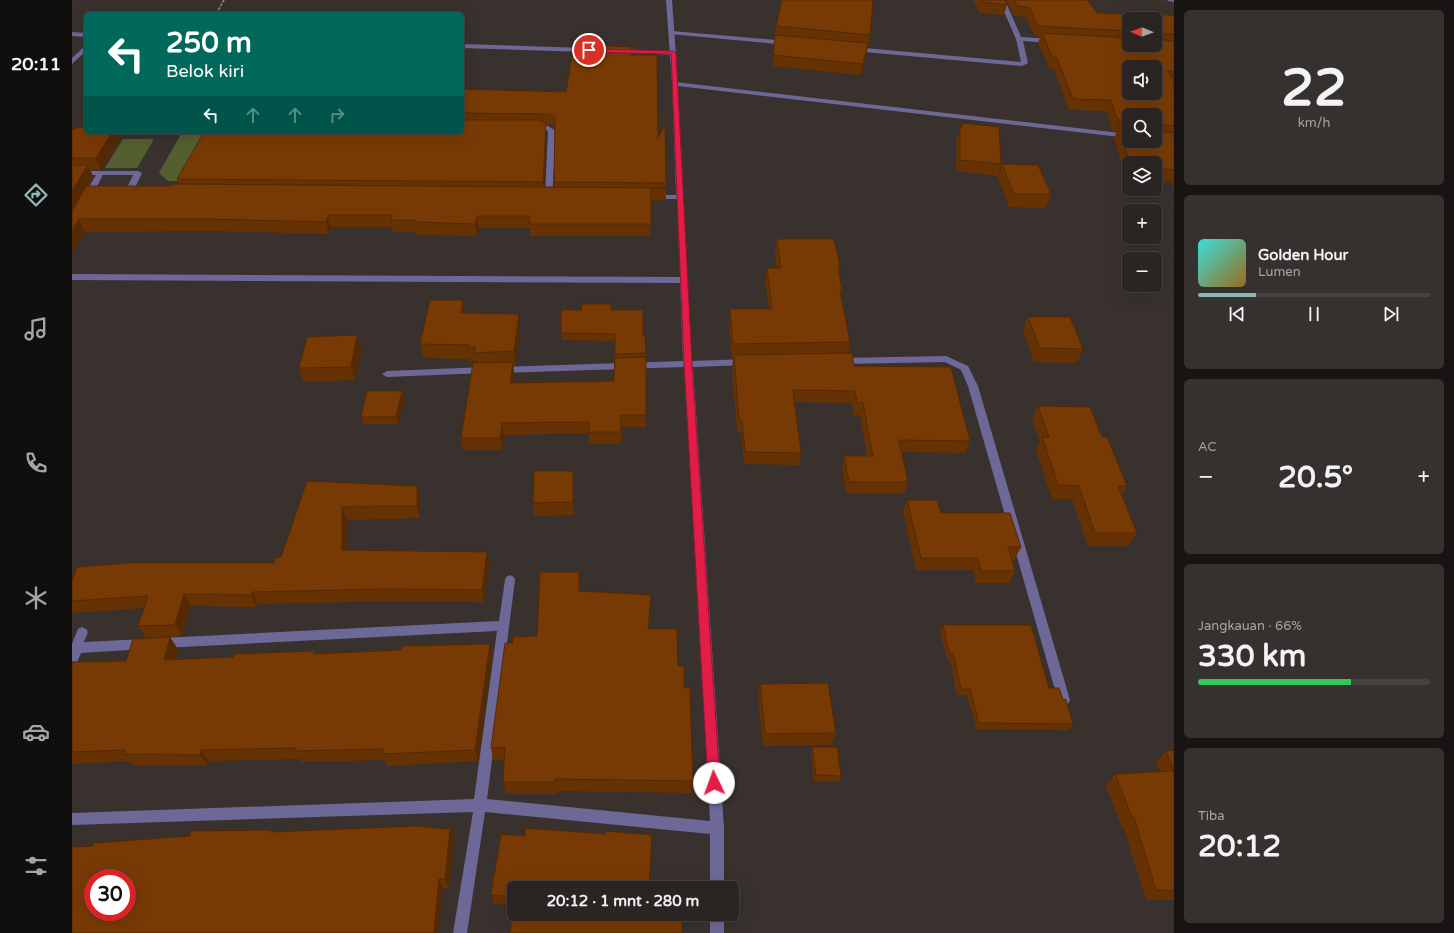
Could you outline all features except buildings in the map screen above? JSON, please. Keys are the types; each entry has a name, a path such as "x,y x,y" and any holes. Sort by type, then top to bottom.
{"street":[{"path":"669,0 675,84 688,363 717,828 717,881"},
{"path":"845,48 1022,64 1025,63 1019,39 1002,0"},
{"path":"672,33 798,44"},
{"path":"72,34 84,34"},
{"path":"1019,39 1058,41"},
{"path":"464,46 589,50"},
{"path":"72,62 84,49"},
{"path":"612,51 673,53"},
{"path":"675,84 1122,135"},
{"path":"524,127 548,128 552,132 549,196"},
{"path":"72,173 138,173 129,192"},
{"path":"83,204 94,192 101,173"},
{"path":"641,197 680,197"},
{"path":"72,277 684,280"},
{"path":"829,361 946,359 965,368 973,386 1064,700"},
{"path":"387,374 688,363 758,362"},
{"path":"460,933 480,805 510,580"},
{"path":"76,648 503,626"},
{"path":"72,660 82,632"},
{"path":"72,819 480,805 717,828"},
{"path":"717,921 717,933"}],"path":[{"path":"217,12 224,0"}],"green space":[{"path":"181,134 206,134 181,181 168,181 159,173"},
{"path":"123,139 154,139 137,168 105,168"}],"route":[{"path":"589,50 673,53 688,363 714,783"}]}
